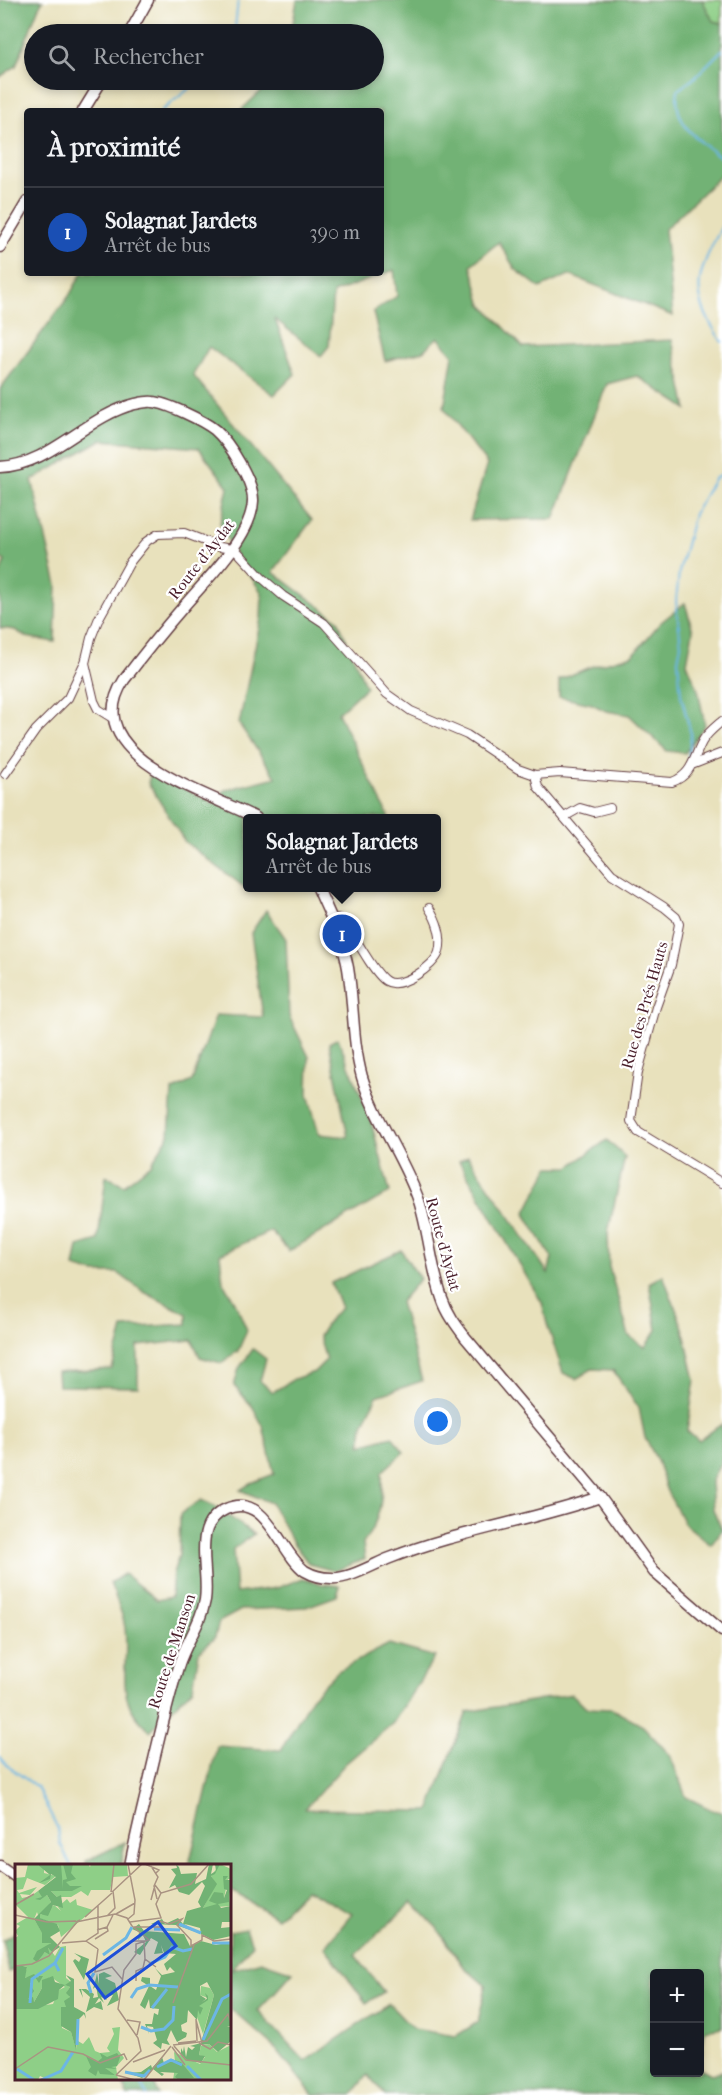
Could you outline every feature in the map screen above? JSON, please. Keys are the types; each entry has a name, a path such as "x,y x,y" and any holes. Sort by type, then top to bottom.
{"main road":[{"path":"135,24 148,0"},
{"path":"84,108 96,90"},
{"path":"0,247 24,207"},
{"name":"Route d'Aydat","path":"0,466 12,466 37,457 122,408 153,402 208,425 220,435 231,448 252,490 253,502 248,521 231,548 124,680 114,700 114,719"},
{"path":"114,719 116,728 128,746 162,773 246,814"},
{"name":"Route d'Aydat","path":"320,892 348,968 353,1029 362,1075 372,1103 419,1202 436,1277 452,1319 600,1497 654,1572 722,1631"},
{"name":"Route de Manson","path":"130,1864 172,1684 187,1644 202,1614 207,1579 203,1540 207,1527 216,1516 226,1509 241,1506 254,1509 268,1521 282,1545 304,1570 315,1575 343,1578 413,1549 600,1497"},
{"path":"0,1866 15,1876"}],"street":[{"path":"5,774 36,730 68,698 85,663 99,618 130,562 147,541 158,534 184,533 220,547 236,550 283,596 324,623 387,694 411,711 467,735 518,769 535,775 560,773 672,782 680,779 690,770 703,740 722,721"},
{"path":"85,663 96,706 105,715 114,719"},
{"path":"694,764 722,753"},
{"name":"Rue des Prés Hauts","path":"535,775 538,787 612,874 676,916 679,924 671,965 656,1007 638,1072 631,1121 638,1132 722,1183"},
{"path":"564,817 580,808 594,812 610,808"},
{"path":"331,919 338,918 346,923 379,974 386,981 396,984 411,978 432,964 438,955 440,943 436,918 429,908"}],"green space":[{"path":"0,0 43,0 32,24 24,24 24,45 16,66 0,77"},
{"path":"297,0 702,0 713,21 722,23 722,174 665,229 673,316 569,275 540,288 515,269 499,242 471,265 481,303 523,347 672,340 687,409 637,376 607,384 554,519 470,520 487,464 444,408 453,355 438,337 423,351 385,361 373,312 397,296 394,270 384,274 384,108 243,108 262,90 384,90 384,24 293,24"},
{"path":"702,0 722,0 722,23 713,21"},
{"path":"80,276 378,276 333,293 329,346 321,356 275,319 295,374 274,395 209,347 193,375 312,520 273,572 338,620 366,687 338,713 387,814 243,814 243,886 185,842 148,783 151,772 213,803 225,790 276,777 239,724 261,618 262,593 231,548 220,523 228,487 199,448 101,440 32,480 57,585 55,642 26,637 15,630 0,628 0,574 5,561 0,558 0,389 69,296"},
{"path":"685,603 693,631 687,663 698,690 705,725 685,753 667,751 629,715 606,711 592,704 559,697 559,680 590,667 633,655 660,623"},
{"path":"266,910 286,939 289,1016 309,1057 308,1094 319,1134 348,1137 329,1043 338,1038 370,1118 390,1192 289,1251 271,1231 220,1254 223,1282 247,1330 238,1351 221,1363 200,1357 192,1340 138,1346 138,1387 58,1386 57,1372 112,1369 123,1328 187,1324 187,1314 144,1292 118,1273 95,1273 74,1267 78,1246 98,1240 106,1176 124,1185 151,1164 169,1135 172,1091 192,1081 216,1015 263,1017 251,933"},
{"path":"607,1140 625,1157 608,1232 609,1267 629,1336 645,1347 657,1330 649,1283 663,1275 683,1328 695,1380 687,1431 699,1440 722,1424 722,1460 711,1482 713,1509 722,1530 711,1545 684,1523 666,1489 657,1460 645,1438 639,1408 613,1370 592,1369 576,1379 563,1373 542,1303 459,1161 468,1156 548,1273 552,1258 525,1214 549,1167 569,1167"},
{"path":"401,1250 420,1279 400,1302 422,1381 377,1396 363,1425 361,1445 392,1436 404,1452 382,1472 382,1492 377,1518 363,1543 365,1559 335,1571 309,1564 294,1544 271,1503 240,1490 274,1474 263,1426 252,1406 234,1386 239,1368 253,1349 266,1359 260,1381 273,1392 294,1379 314,1372 326,1360 319,1336 331,1317 341,1308 331,1283"},
{"path":"201,1500 214,1506 254,1534 233,1549 236,1593 277,1588 303,1578 322,1584 340,1586 337,1596 306,1607 241,1610 219,1622 215,1637 199,1652 193,1688 150,1731 130,1707 126,1695 125,1628 110,1583 124,1574 157,1600 171,1597 173,1573 179,1555 180,1514"},
{"path":"389,1644 435,1657 393,1723 345,1764 305,1809 429,1811 467,1712 572,1694 586,1708 612,1709 643,1726 670,1755 686,1797 712,1810 722,1812 722,2027 705,2030 704,2037 704,1969 650,1969 650,2077 704,2077 704,2070 711,2074 722,2071 722,2095 385,2095 368,2075 352,2095 313,2095 274,2047 231,2009 231,1931 246,1928 252,1944 232,1970 261,1961 293,1972 258,2011 305,2061 389,2004 413,2029 456,2036 478,2022 486,1986 464,1967 438,1929 412,1902 355,1955 384,1992 366,2003 325,1947 352,1914 306,1889 277,1918 231,1891 231,1864 189,1864 217,1746 281,1750 311,1698 338,1671"},
{"path":"125,1842 121,1864 86,1864 86,1861"},
{"path":"15,1933 15,1969 9,1972 2,1940"},
{"path":"121,2080 153,2080 159,2095 127,2095"}],"waterway":[{"path":"235,24 238,0"},
{"path":"722,50 693,79 678,90 677,102 683,122 689,130 722,158"},
{"path":"165,108 187,90"},
{"path":"722,226 706,259 700,284 700,297 704,310 722,342"},
{"path":"688,761 691,734 681,695 678,660 681,645 676,601 679,572 694,514 714,479 722,474"},
{"path":"0,1757 9,1767 37,1787 58,1829 60,1843 70,1864"},
{"path":"140,2080 147,2095"}],"place":[{"name":"Solagnat Jardets","path":"342,934"}]}
